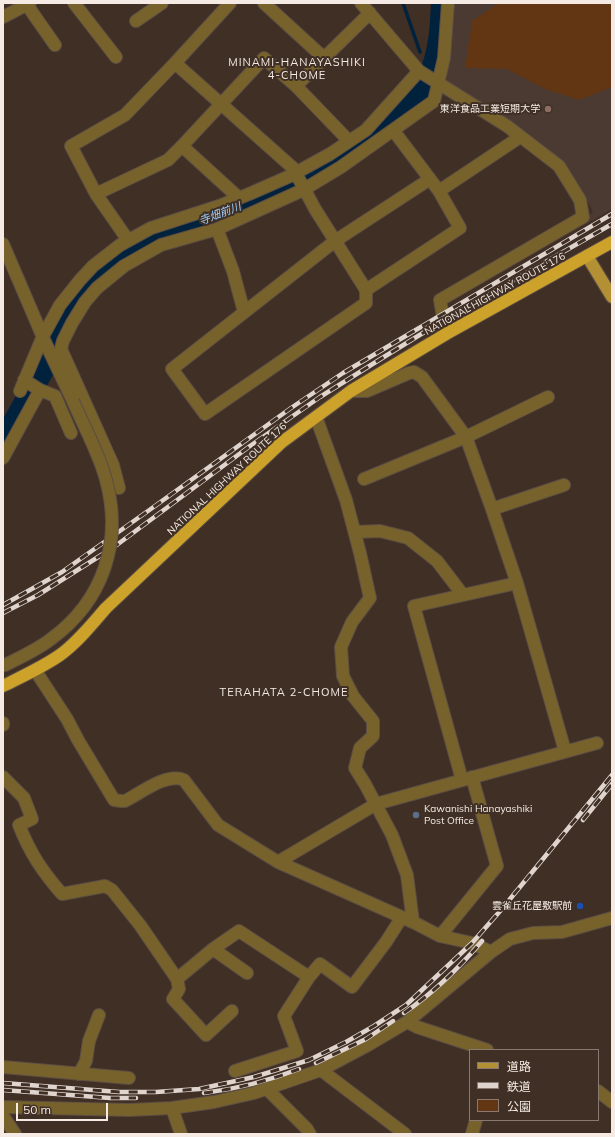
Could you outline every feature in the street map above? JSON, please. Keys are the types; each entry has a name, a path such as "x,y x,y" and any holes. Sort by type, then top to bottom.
{"highway":[{"name":"NATIONAL HIGHWAY ROUTE 176","path":"3,686 35,670 66,650 86,631 106,608 282,442 351,391 446,334 612,242"}],"main road":[{"path":"587,256 612,297"}],"street":[{"path":"74,3 114,49"},
{"path":"136,21 162,3"},
{"path":"128,240 96,194 71,146 125,115 230,3"},
{"path":"264,3 324,58"},
{"path":"361,3 428,77 506,126 559,166 580,200 583,217 440,300 446,334"},
{"path":"71,433 55,396 40,390 22,386 60,306 80,280 93,266 128,240 151,228 219,206 295,173 366,130 428,77 444,58 448,3"},
{"path":"3,17 28,4 55,45"},
{"path":"296,86 370,14"},
{"path":"96,194 168,160 264,58 296,86 349,141"},
{"path":"175,63 293,168 335,241 366,290 366,303 204,414 172,369 335,241 430,179"},
{"path":"119,488 113,466 61,349 72,323 89,298 97,288 124,266 161,245 217,228 304,189 341,167 434,101 428,77"},
{"path":"366,290 460,228 439,191 393,130"},
{"path":"439,191 520,136"},
{"path":"182,146 239,198"},
{"path":"217,228 233,271 244,312"},
{"path":"3,244 99,461 106,479 113,522 110,549 102,575 90,600 74,619 51,640 3,666"},
{"path":"351,391 368,391 414,372 422,377 466,437 517,583 565,751"},
{"path":"3,458 40,390"},
{"path":"364,479 466,437 548,397"},
{"path":"235,1071 297,1051 284,1016 309,977 320,964 352,987 386,942 408,919 407,875 392,835 355,768 360,748 372,736 373,722 353,696 343,676 341,647 352,622 370,598 346,500 316,417"},
{"path":"492,509 564,485"},
{"path":"355,532 380,531 408,538 437,561 463,595"},
{"path":"440,936 497,866 467,779 414,606 517,583"},
{"path":"35,670 68,719 78,740 114,800 121,802 125,801 167,778 180,778 184,780 218,825 278,862 408,919 440,936 472,943 491,952"},
{"path":"278,862 376,804 597,743"},
{"path":"3,777 24,798 32,819 19,825 27,846 46,876 62,894 105,886 112,890 140,925 177,980 178,989 173,999 206,1034 232,1011"},
{"path":"3,1107 129,1110 172,1108 214,1102 266,1088 321,1070 368,1046 407,1022 491,952 510,939 533,933 562,932 612,918"},
{"path":"177,980 213,948 239,931 309,977"},
{"path":"213,948 247,973"},
{"path":"79,1074 86,1061 89,1041 99,1015"},
{"path":"407,1022 417,1027 484,1049"},
{"path":"3,1067 129,1078"},
{"path":"321,1070 405,1134"},
{"path":"266,1088 307,1128 310,1134"},
{"path":"599,1092 612,1102"},
{"path":"172,1108 181,1134"},
{"path":"3,1116 15,1134"},
{"path":"472,1134 476,1121"}],"shaded area":[{"name":"東洋食品工業短期大学","path":"454,3 612,3 612,209 582,226 593,211 570,172 522,132 447,86 446,70"}],"green space":[{"path":"499,3 612,3 612,87 579,100 545,89 507,69 465,68 472,21"}],"waterway":[{"path":"403,3 420,52"},
{"name":"寺畑前川","path":"3,441 46,365 46,359 69,314 93,278 116,258 133,248 294,185 351,150 372,135 409,103 423,86 435,61 441,28 442,3"}],"railway":[{"path":"3,605 62,572 291,408 343,373 612,214"},
{"path":"3,613 38,595 114,547 250,446 320,397 444,320 612,224"},
{"path":"3,1083 119,1092 156,1092 199,1089 254,1077 309,1060 346,1042 406,1005 472,943 612,775"},
{"path":"583,820 612,784"},
{"path":"404,1013 445,980 482,941"},
{"path":"316,1063 366,1039 393,1021"},
{"path":"204,1093 252,1084 299,1069"},
{"path":"3,1090 110,1098 136,1098"}],"place":[{"name":"東洋食品工業短期大学","path":"548,109"},
{"name":"Kawanishi Hanayashiki Post Office","path":"416,815"},
{"name":"雲雀丘花屋敷駅前","path":"580,906"}],"district":[{"name":"MINAMI-HANAYASHIKI 4-CHOME","path":"297,69"},
{"name":"TERAHATA 2-CHOME","path":"284,693"}]}
